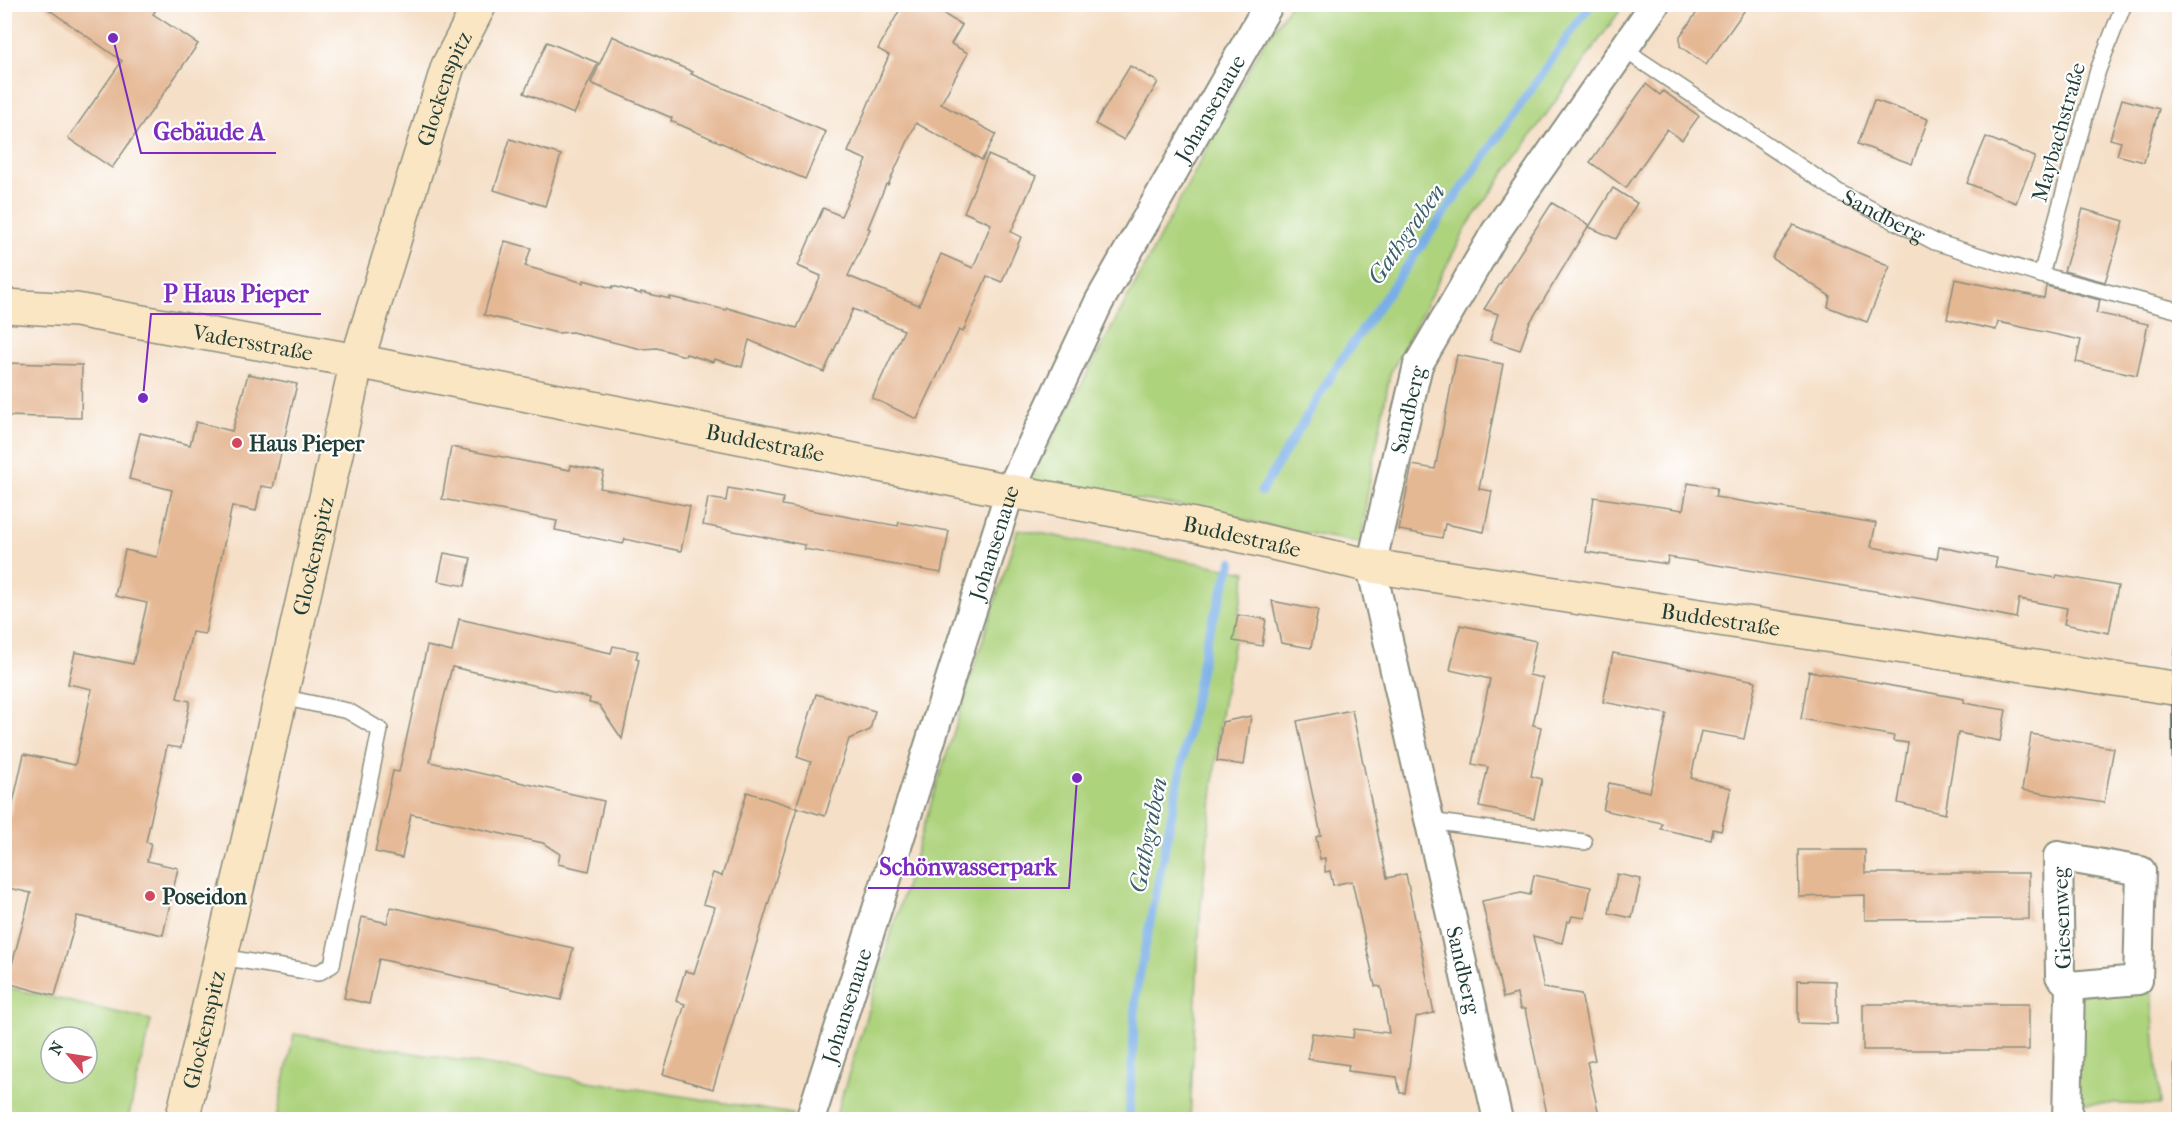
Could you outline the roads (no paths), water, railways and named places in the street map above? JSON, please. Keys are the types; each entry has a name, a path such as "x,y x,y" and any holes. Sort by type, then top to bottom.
{"main road":[{"name":"Glockenspitz","path":"182,1119 357,361 448,66 480,4"},
{"name":"Vadersstraße","path":"4,306 76,310 357,361"},
{"name":"Buddestraße","path":"357,361 1010,491 1195,525 1371,566 2180,689"}],"street":[{"name":"Johansenaue","path":"810,1119 1010,491 1099,302 1269,4"},
{"name":"Sandberg","path":"1497,1119 1371,566 1418,365 1495,233 1655,4"},
{"name":"Giesenweg","path":"2067,1119 2070,986 2060,976 2058,856 2141,871 2138,981 2070,986"}],"lane":[{"name":"Maybachstraße","path":"2041,275 2098,70 2124,4"},
{"name":"Sandberg","path":"1623,50 1840,193 1935,242 2041,275 2180,311"},
{"path":"221,957 318,973 332,966 380,730 348,711 281,697"},
{"path":"1430,821 1584,842"}],"waterway":[{"name":"Gathgraben","path":"1261,492 1339,363 1591,4"},
{"name":"Gathgraben","path":"1129,1120 1136,993 1207,638 1232,562"}],"tram line":[{"path":"2175,1120 2172,689 2180,594"}],"place":[{"name":"Gebäude A","path":"113,38"},
{"name":"P Haus Pieper","path":"143,398"},
{"name":"Haus Pieper","path":"237,443"},
{"name":"Schönwasserpark","path":"1077,778"},
{"name":"Poseidon","path":"150,896"}]}
